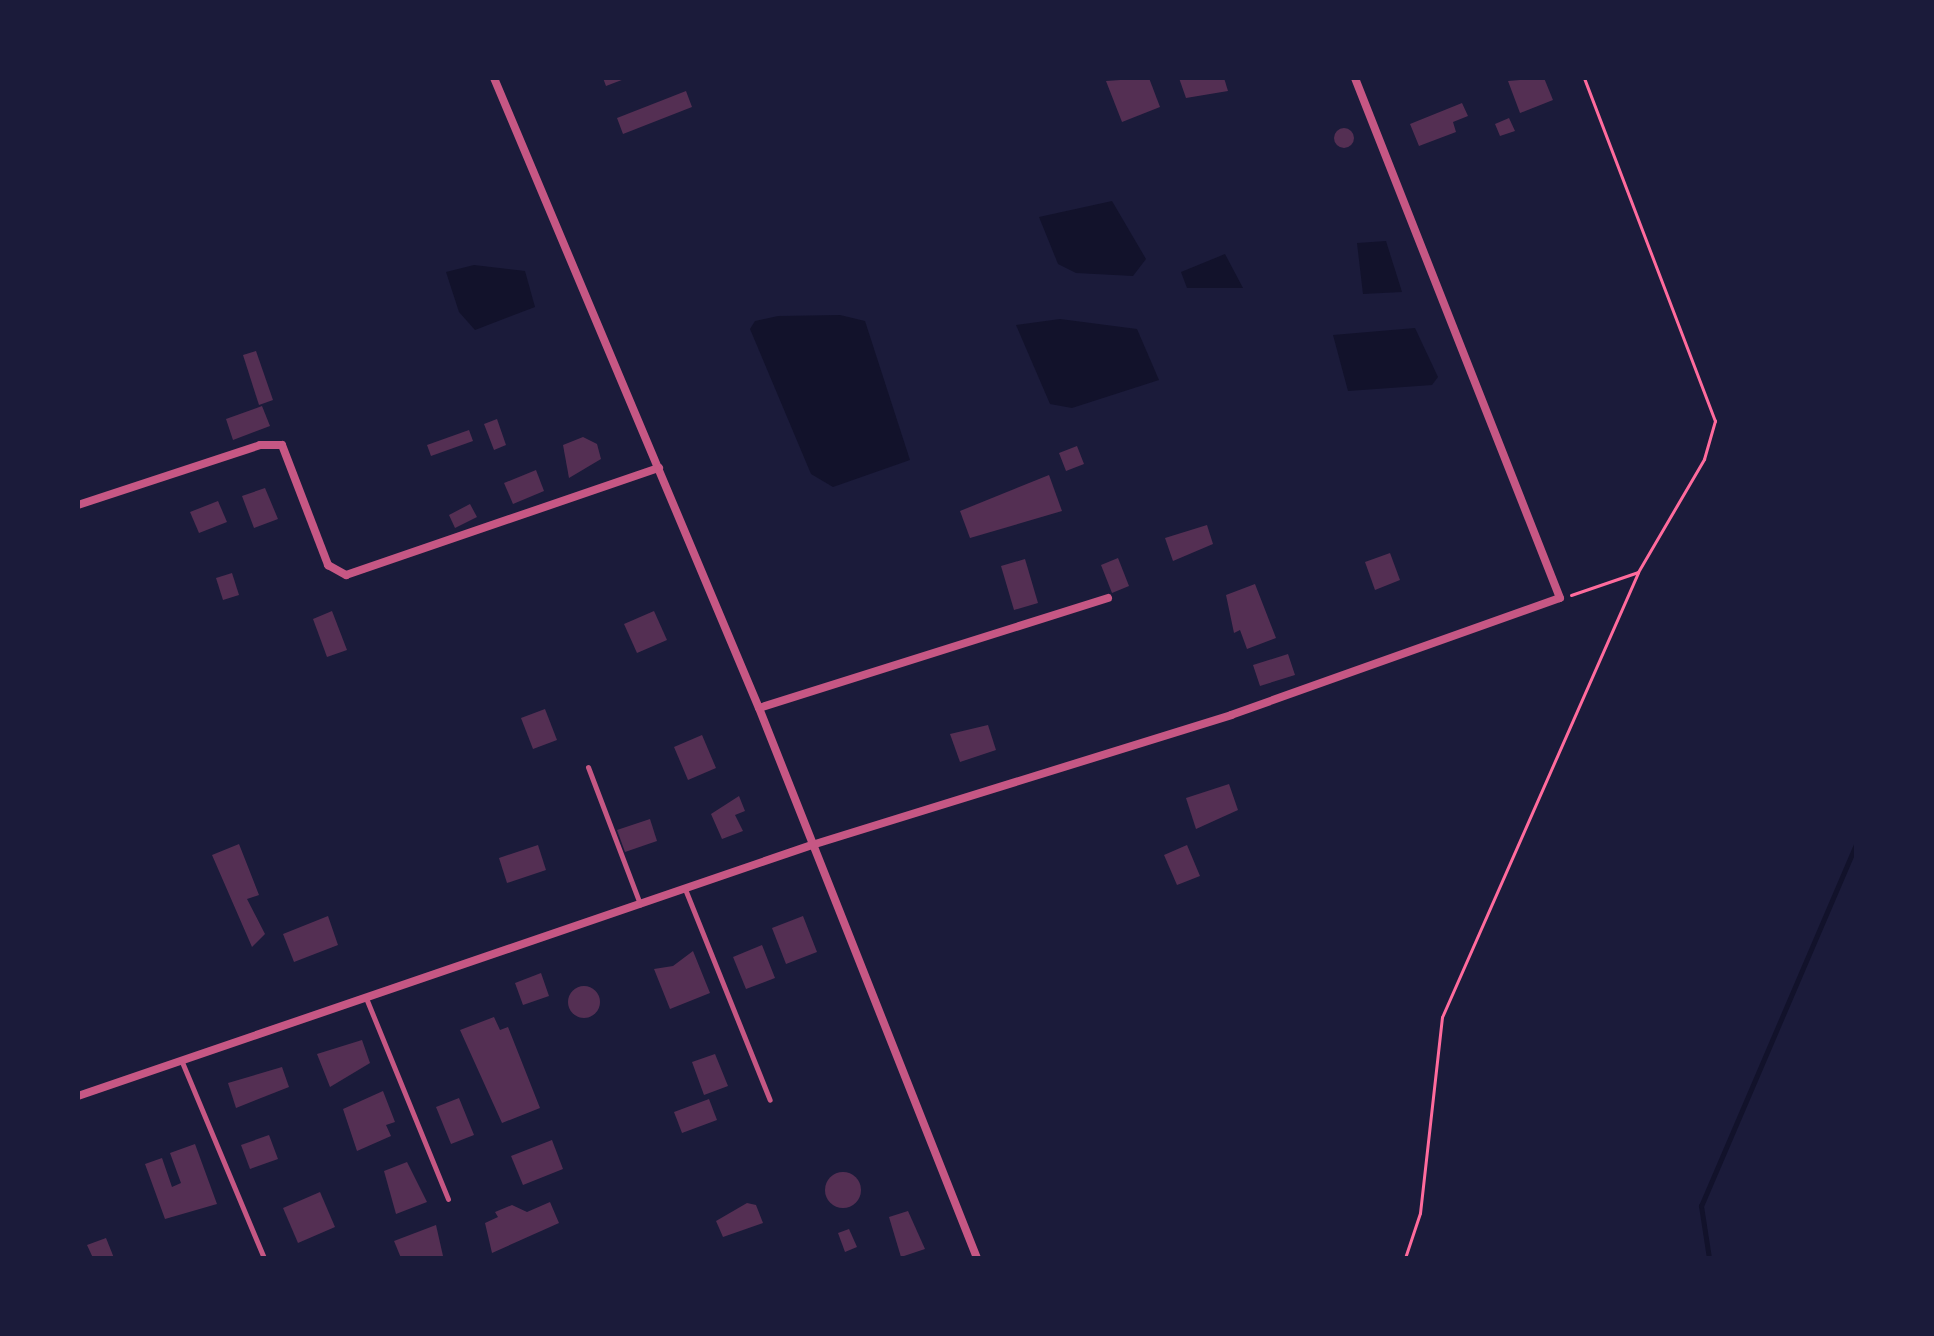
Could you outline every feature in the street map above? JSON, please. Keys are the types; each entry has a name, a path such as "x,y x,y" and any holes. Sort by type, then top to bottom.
{"street":[{"path":"494,78 759,708 977,1258"},
{"path":"78,1096 812,845 1231,715 1560,598 1355,78"},
{"path":"78,505 260,445 282,445 328,565 346,575 659,468"},
{"path":"759,708 1108,598"}],"lane":[{"path":"588,767 640,904"},
{"path":"685,889 770,1100"},
{"path":"366,998 448,1199"},
{"path":"182,1062 264,1258"}],"path":[{"path":"1405,1258 1420,1213 1442,1017 1638,572 1704,459 1715,421 1584,78"},
{"path":"1560,598 1638,572"}],"shaded area":[{"path":"1112,201 1146,259 1133,276 1076,273 1058,264 1039,217"},
{"path":"1386,241 1402,292 1363,294 1357,243"},
{"path":"1225,254 1243,288 1187,288 1181,272"},
{"path":"474,265 525,271 535,307 475,330 459,312 446,272"},
{"path":"840,315 865,321 910,460 833,487 811,474 750,329 755,321 778,316"},
{"path":"1060,319 1137,329 1159,380 1072,408 1050,404 1016,325"},
{"path":"1415,328 1438,377 1432,385 1348,391 1333,335"}],"building":[{"path":"603,78 627,78 606,86"},
{"path":"1149,78 1160,107 1122,122 1106,81"},
{"path":"1179,78 1224,78 1228,91 1186,98"},
{"path":"1544,78 1553,100 1520,113 1508,81"},
{"path":"686,91 692,107 623,134 617,118"},
{"path":"1462,103 1468,116 1453,122 1456,132 1419,146 1410,124"},
{"path":"1509,118 1515,131 1500,136 1495,124"},
{"path":"1344,128 1351,131 1354,138 1351,145 1344,148 1337,145 1334,138 1337,131"},
{"path":"256,351 273,400 259,405 243,355"},
{"path":"262,406 270,426 233,440 226,419"},
{"path":"497,419 506,445 494,450 484,424"},
{"path":"469,430 473,441 431,456 427,445"},
{"path":"583,437 597,444 601,459 569,478 563,445"},
{"path":"1077,446 1084,464 1066,471 1059,453"},
{"path":"536,470 544,491 513,504 504,483"},
{"path":"1049,475 1062,511 970,538 960,511"},
{"path":"265,488 278,519 254,528 242,496"},
{"path":"218,501 227,522 199,533 190,512"},
{"path":"470,504 477,517 455,528 449,515"},
{"path":"1207,525 1213,544 1173,561 1165,538"},
{"path":"1390,553 1400,580 1375,590 1365,562"},
{"path":"1118,558 1129,586 1112,593 1101,565"},
{"path":"1025,559 1038,603 1014,610 1001,566"},
{"path":"232,573 239,595 223,600 216,578"},
{"path":"1255,584 1276,638 1247,649 1240,630 1234,633 1226,595"},
{"path":"332,611 347,650 327,657 313,619"},
{"path":"654,611 667,640 637,653 624,624"},
{"path":"1288,654 1295,675 1260,686 1253,665"},
{"path":"545,709 557,740 533,749 521,718"},
{"path":"988,725 996,750 960,762 950,734"},
{"path":"702,735 716,768 688,780 674,747"},
{"path":"1229,784 1238,810 1196,829 1186,798"},
{"path":"739,796 745,811 735,815 743,831 722,839 711,814"},
{"path":"650,819 657,841 625,852 617,830"},
{"path":"239,844 259,895 247,899 265,934 252,947 212,855"},
{"path":"538,845 546,870 507,883 499,858"},
{"path":"1187,845 1200,876 1177,885 1164,855"},
{"path":"328,916 338,945 294,962 283,934"},
{"path":"803,916 817,952 786,964 772,928"},
{"path":"762,945 775,978 746,989 733,957"},
{"path":"693,951 710,993 670,1009 654,969 673,966"},
{"path":"541,973 549,996 523,1005 515,983"},
{"path":"584,986 595,991 600,1002 595,1013 584,1018 573,1013 568,1002 573,991"},
{"path":"494,1017 500,1030 508,1027 540,1108 502,1123 460,1030"},
{"path":"362,1040 370,1063 330,1087 317,1054"},
{"path":"715,1054 728,1086 704,1095 692,1062"},
{"path":"282,1067 289,1087 236,1108 228,1083"},
{"path":"383,1091 395,1122 386,1125 391,1136 357,1151 343,1109"},
{"path":"459,1098 474,1135 451,1144 436,1107"},
{"path":"709,1099 717,1120 682,1133 674,1112"},
{"path":"269,1135 278,1159 250,1169 241,1145"},
{"path":"552,1140 563,1169 523,1185 511,1156"},
{"path":"195,1144 217,1204 165,1219 145,1164 162,1158 172,1187 181,1183 170,1153"},
{"path":"407,1162 427,1202 396,1214 384,1171"},
{"path":"843,1172 855,1178 861,1190 855,1202 843,1208 831,1202 825,1190 831,1178"},
{"path":"320,1192 335,1227 298,1243 283,1208"},
{"path":"550,1202 559,1223 492,1253 485,1223 498,1217 495,1212 512,1205 527,1212"},
{"path":"747,1203 756,1205 763,1223 723,1237 716,1221"},
{"path":"908,1211 925,1249 901,1257 889,1217"},
{"path":"436,1225 443,1256 401,1258 394,1241"},
{"path":"849,1229 857,1247 845,1252 838,1233"},
{"path":"106,1238 114,1258 93,1258 87,1245"}],"waterway":[{"path":"1709,1258 1701,1206 1856,845"}]}
